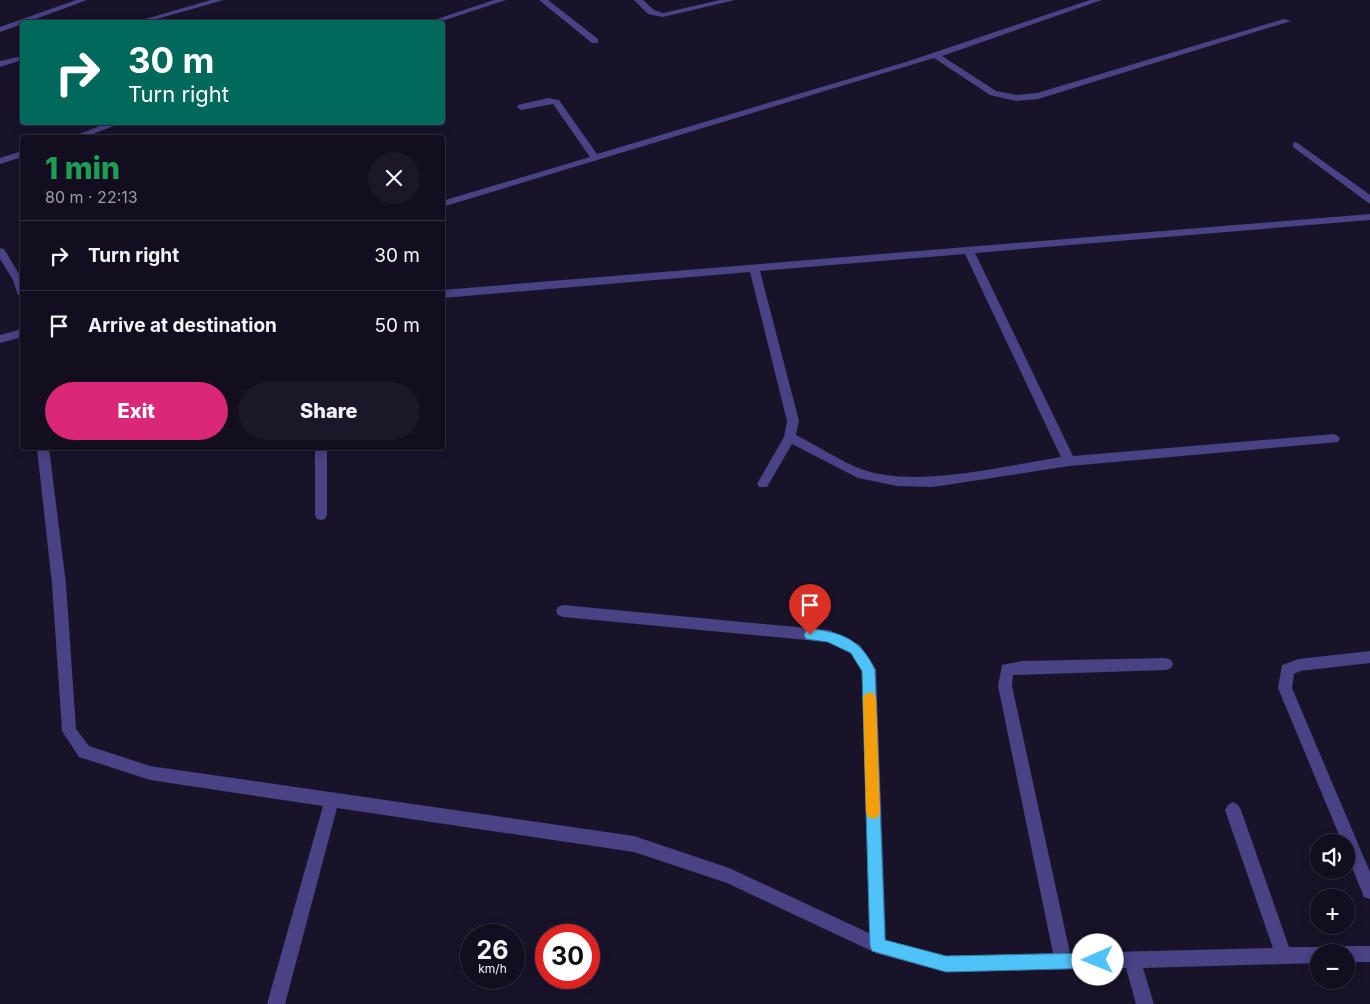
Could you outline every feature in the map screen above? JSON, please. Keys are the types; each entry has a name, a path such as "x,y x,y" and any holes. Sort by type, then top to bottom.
{"street":[{"path":"28,20 83,0"},
{"path":"146,20 220,0"},
{"path":"438,20 502,0"},
{"path":"543,0 595,41"},
{"path":"638,0 651,12 664,15 731,0"},
{"path":"445,203 935,55 1098,0"},
{"path":"935,55 993,93 1016,98 1038,96 1287,21"},
{"path":"0,30 20,23"},
{"path":"0,64 20,59"},
{"path":"521,107 548,101 556,102 594,158"},
{"path":"82,135 111,125"},
{"path":"1296,145 1370,201"},
{"path":"0,161 20,155"},
{"path":"445,294 1370,217"},
{"path":"968,250 1070,461"},
{"path":"0,251 20,286"},
{"path":"754,268 793,421 790,437 764,484"},
{"path":"0,339 20,334"},
{"path":"790,437 858,473 897,481 933,482 1070,461 1334,439"},
{"path":"43,450 59,584 69,731 84,752 150,773 634,844 729,876 878,946 946,964 1310,955"},
{"path":"321,450 321,516"},
{"path":"563,611 829,636 855,649 869,670 878,946"},
{"path":"1370,657 1299,665 1286,670 1285,688 1370,891"},
{"path":"1063,961 1005,686 1007,670 1022,667 1166,664"},
{"path":"276,1004 332,800"},
{"path":"1233,810 1284,956"},
{"path":"1355,954 1370,954"},
{"path":"1132,960 1145,1004"}],"slow traffic":[{"path":"870,698 873,812"}],"route":[{"path":"810,635 829,636 855,649 869,670 878,946 946,964 1098,960"}]}
